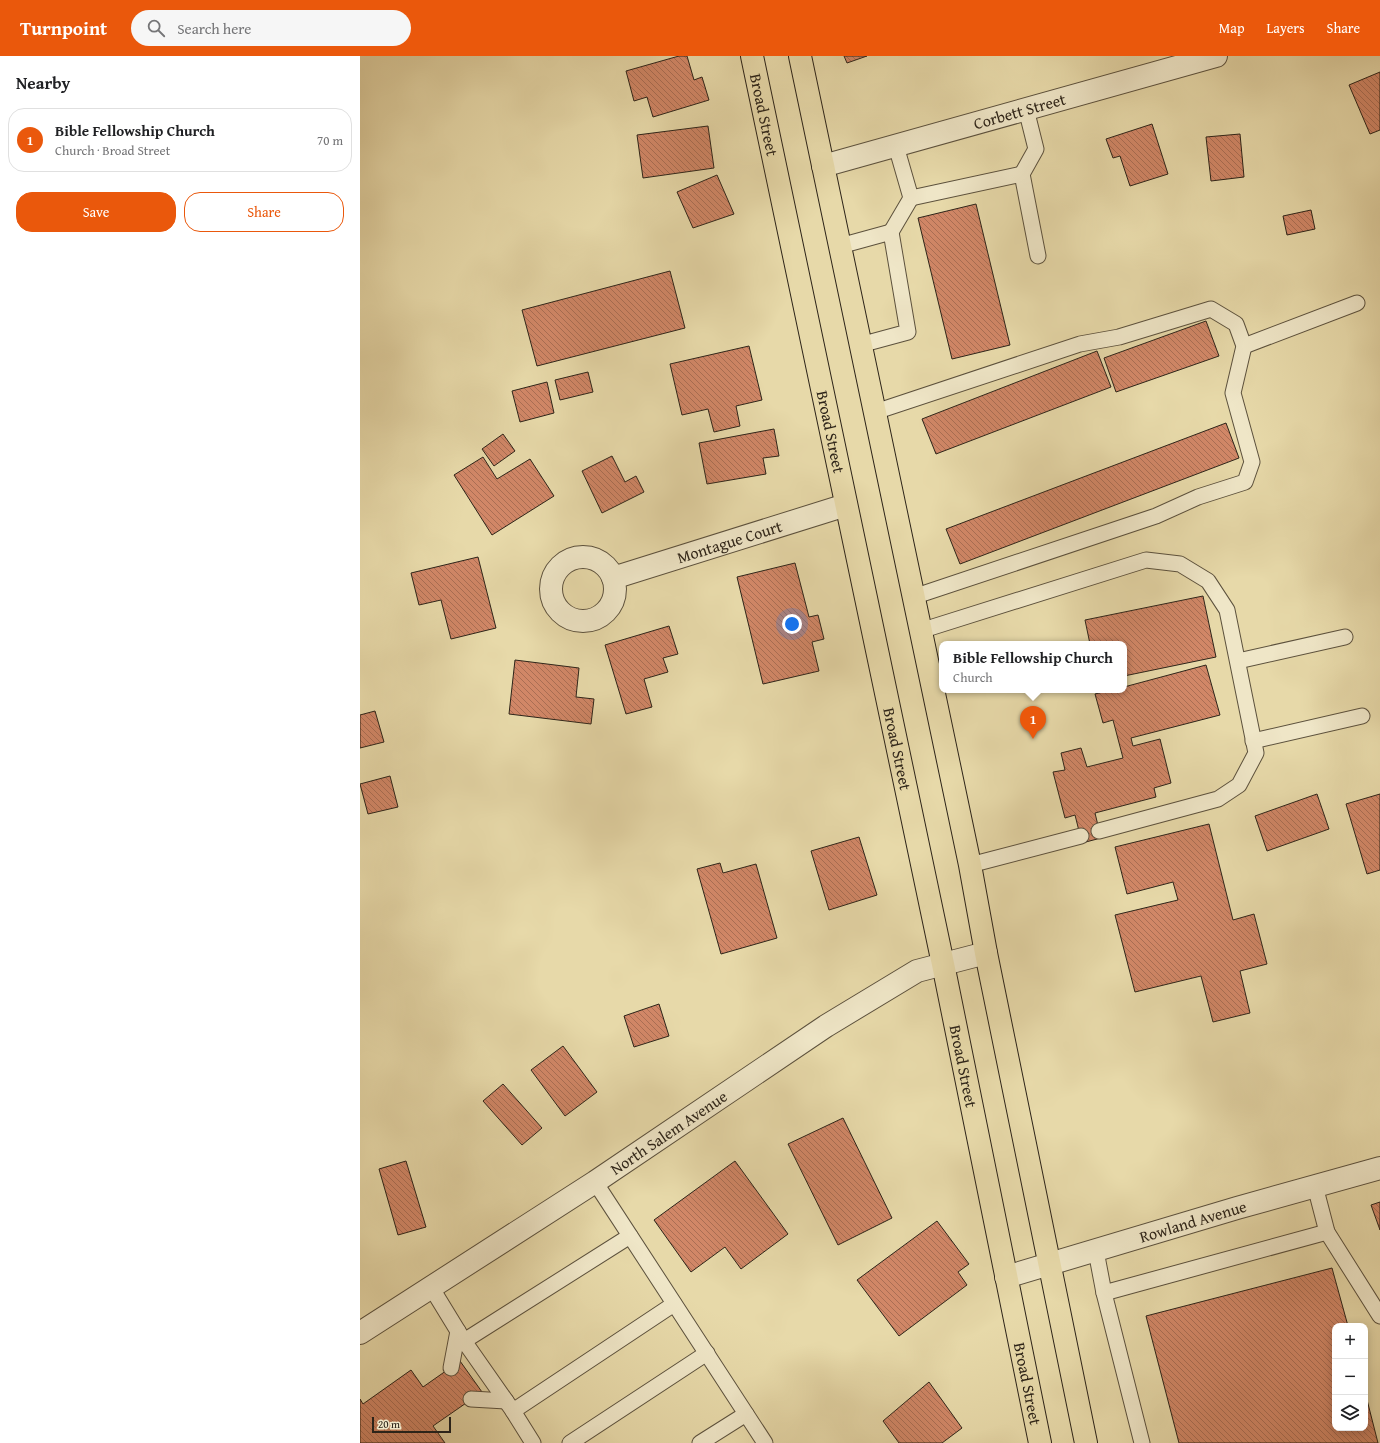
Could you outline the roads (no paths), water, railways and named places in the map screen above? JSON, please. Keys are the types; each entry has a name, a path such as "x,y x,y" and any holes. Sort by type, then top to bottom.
{"main road":[{"name":"Broad Street","path":"752,56 943,964 1040,1443"},
{"path":"800,56 970,865 986,953 1086,1443"}],"street":[{"name":"Corbett Street","path":"823,166 1216,56"},
{"name":"Montague Court","path":"613,578 846,505"},
{"name":"North Salem Avenue","path":"360,1333 595,1182 826,1026 917,970 986,953"},
{"name":"Rowland Avenue","path":"1006,1277 1380,1168"}],"lane":[{"path":"1026,109 1036,149 1022,174 1038,256"},
{"path":"860,345 908,332 891,232 911,198 896,146"},
{"path":"911,198 1022,174"},
{"path":"840,246 891,232"},
{"path":"1244,346 1357,303"},
{"path":"875,412 1080,344 1119,337 1211,309 1236,324 1244,346 1233,393 1252,462 1245,482 1198,497 1156,516 913,597"},
{"path":"920,631 1146,560 1180,564 1208,580 1227,610 1256,753 1239,785 1218,799 1099,831"},
{"path":"1238,662 1345,637"},
{"path":"1254,741 1362,716"},
{"path":"970,865 1081,836"},
{"path":"595,1182 765,1443"},
{"path":"1315,1186 1327,1232 1380,1316"},
{"path":"1104,1293 1327,1232"},
{"path":"450,1368 461,1336 630,1236"},
{"path":"1096,1250 1104,1293 1142,1443"},
{"path":"432,1288 461,1336 533,1443"},
{"path":"471,1399 509,1406 674,1304"},
{"path":"570,1443 707,1353"},
{"path":"700,1443 746,1414"}],"place":[{"name":"Bible Fellowship Church","path":"1033,739"}]}
